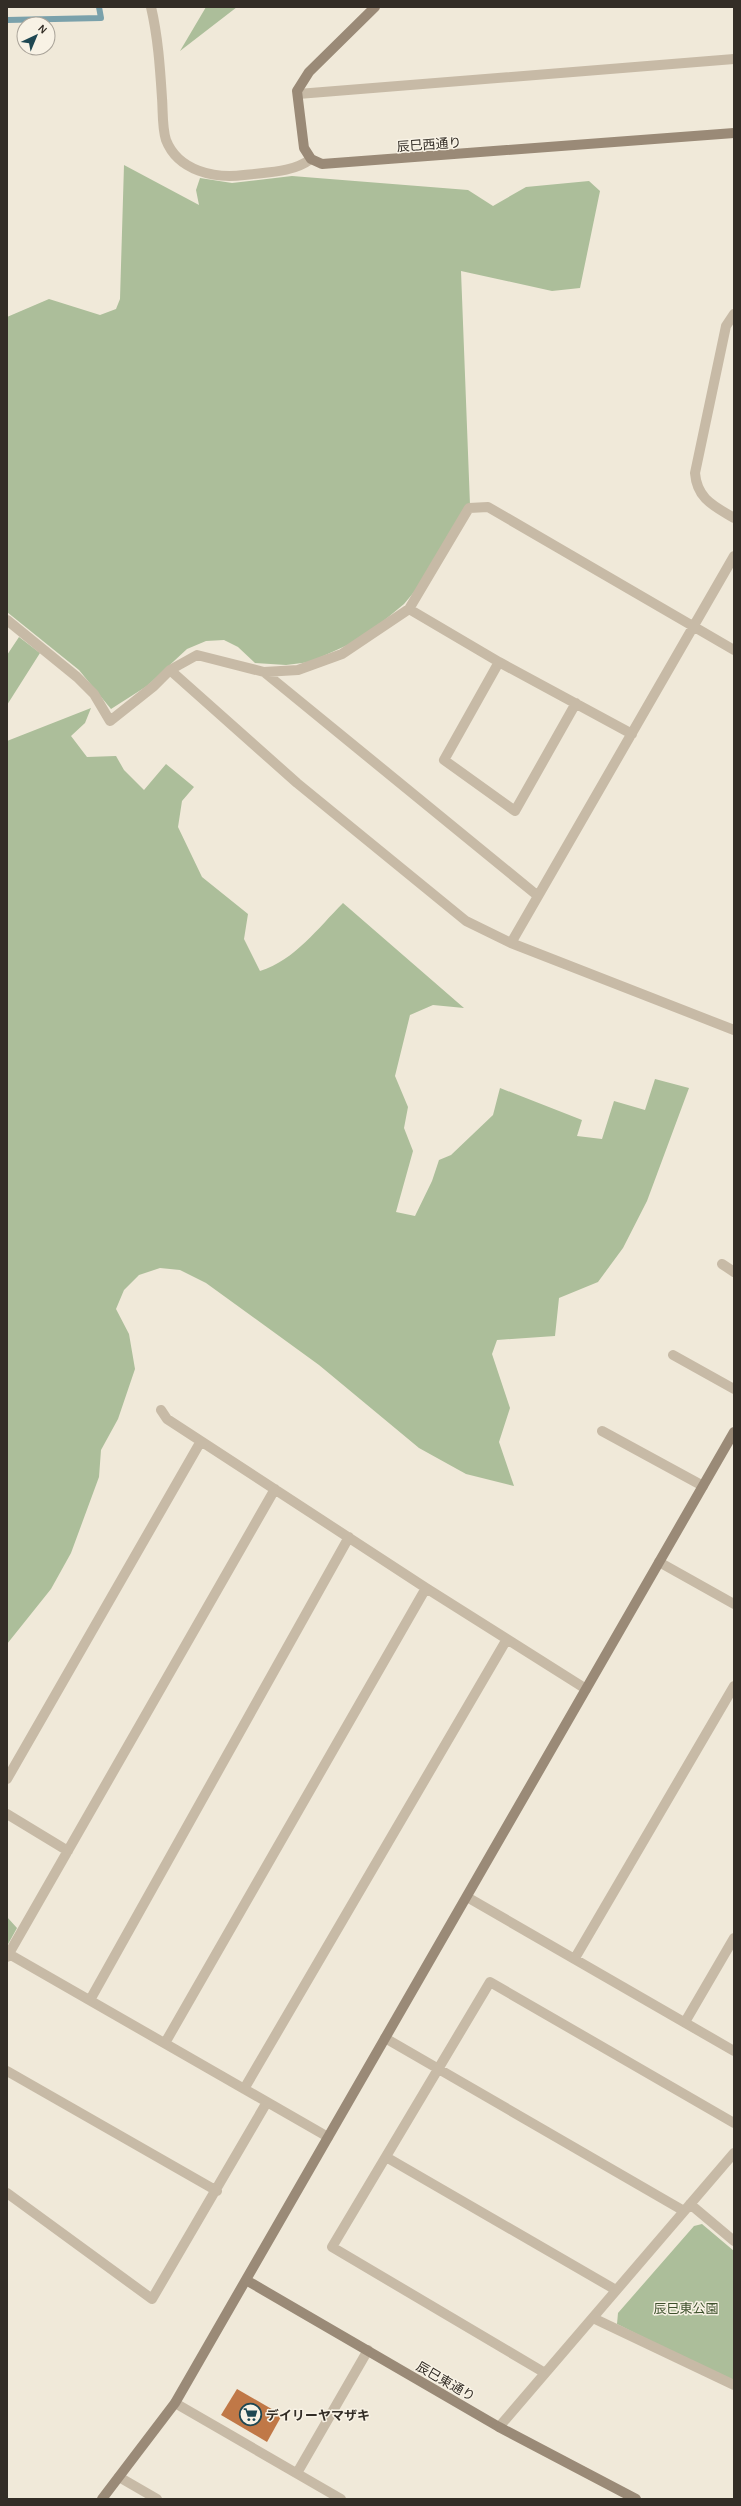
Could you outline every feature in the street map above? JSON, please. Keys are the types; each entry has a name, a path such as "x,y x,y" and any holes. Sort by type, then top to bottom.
{"street":[{"path":"151,7 158,48 166,140 180,159 204,173 232,177 287,170 301,166 311,159 304,148 298,94 301,81 375,7"},
{"path":"298,94 734,59"},
{"name":"辰巳西通り","path":"311,159 322,164 335,164 734,133"},
{"path":"734,314 726,326 696,473 700,494 709,504 734,518"},
{"path":"7,620 77,677 94,694 110,721 148,691 170,670 197,655 264,672 298,670 342,654 410,609 469,508 488,507 734,650"},
{"path":"511,943 734,556"},
{"path":"410,609 499,662 632,734"},
{"path":"499,662 444,760 516,811 576,703"},
{"path":"170,670 296,783 466,920 511,943 734,1030"},
{"path":"264,672 538,896"},
{"path":"722,1264 734,1272"},
{"path":"673,1355 734,1389"},
{"path":"161,1410 167,1419 426,1588 586,1689"},
{"path":"602,1431 703,1486"},
{"path":"102,2499 175,2403 734,1432"},
{"path":"7,1779 201,1441"},
{"path":"275,1489 8,1956 90,2000 328,2137"},
{"path":"90,2000 348,1537"},
{"path":"659,1562 734,1604"},
{"path":"165,2043 426,1588"},
{"path":"244,2089 507,1639"},
{"path":"575,1958 734,1686"},
{"path":"7,1814 68,1851"},
{"path":"467,1897 734,2051"},
{"path":"685,2022 733,1941"},
{"path":"545,2373 332,2247 490,1982 734,2122"},
{"path":"385,2038 687,2208 734,2241"},
{"path":"7,2071 217,2191"},
{"path":"7,2193 152,2299 217,2191 267,2102"},
{"path":"499,2427 734,2153"},
{"path":"386,2157 616,2290"},
{"name":"辰巳東通り","path":"246,2280 499,2427 636,2499"},
{"path":"592,2318 734,2385"},
{"path":"297,2474 368,2350"},
{"path":"175,2403 341,2499"},
{"path":"119,2478 157,2499"}],"green space":[{"path":"206,7 237,7 180,51"},
{"path":"124,165 199,205 196,190 200,178 232,183 292,176 468,190 493,206 526,187 589,181 600,191 580,288 552,291 461,271 470,505 424,580 404,604 363,638 310,662 286,665 255,663 238,647 224,640 206,641 187,649 147,686 111,709 79,670 7,612 7,317 49,299 100,315 116,309 120,299"},
{"path":"19,637 40,653 7,705 7,655"},
{"path":"91,708 85,723 71,736 87,757 116,756 124,770 144,790 166,764 194,787 182,801 178,827 202,877 248,914 244,939 260,971 273,966 295,951 315,933 343,903 464,1008 433,1005 410,1015 395,1076 408,1107 404,1128 413,1151 396,1212 415,1216 432,1181 439,1160 451,1155 493,1115 500,1088 582,1120 577,1136 602,1139 614,1101 645,1110 655,1079 689,1088 647,1201 623,1248 598,1282 559,1298 555,1336 497,1340 492,1354 510,1408 499,1442 514,1486 466,1474 419,1448 319,1365 206,1283 180,1270 160,1268 139,1275 124,1290 116,1309 129,1334 135,1369 118,1419 101,1450 99,1477 71,1553 51,1589 7,1644 7,741"},
{"path":"7,1917 17,1928 7,1946"},
{"name":"辰巳東公園","path":"702,2224 734,2251 734,2383 617,2324 618,2313 694,2226"}],"building":[{"path":"237,2389 282,2415 267,2442 221,2415"}],"waterway":[{"path":"7,20 101,18 99,7"}],"place":[{"name":"デイリーヤマザキ","path":"250,2415"}]}
